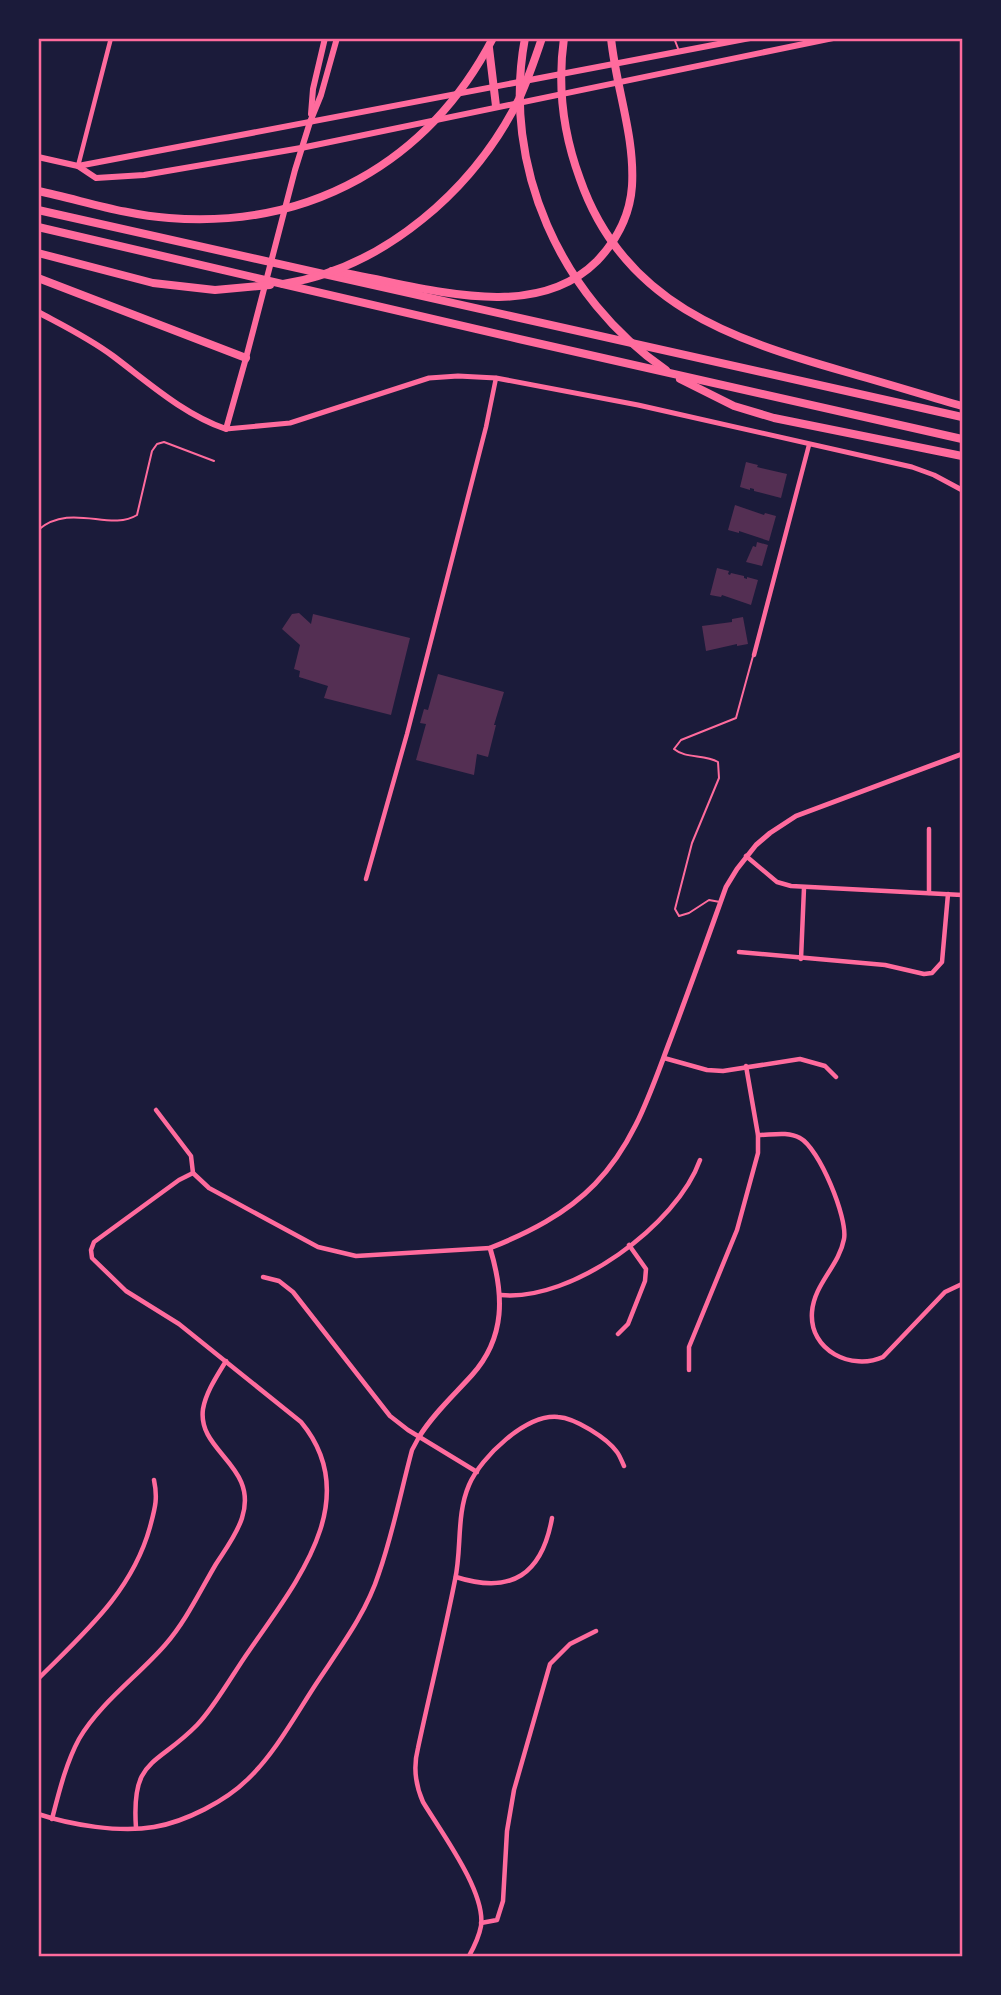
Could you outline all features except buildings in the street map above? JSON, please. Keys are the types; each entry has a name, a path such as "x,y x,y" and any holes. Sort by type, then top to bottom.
{"highway":[{"path":"491,38 496,106"},
{"path":"38,191 166,218 196,220 255,216 298,207 348,186 397,156 435,121 461,91 480,64 491,38"},
{"path":"525,38 520,76 521,125 534,196 561,254 594,304 622,334 676,377 733,406 824,430 962,456"},
{"path":"38,253 153,283 215,289 286,284 331,271 368,255 409,229 437,207 472,171 518,101 542,38"},
{"path":"564,38 560,64 561,98 572,158 586,197 622,257 648,284 680,306 743,340 962,406"},
{"path":"243,257 496,298 533,295 564,285 585,273 616,240 629,206 632,162 611,38"},
{"path":"38,210 962,417"},
{"path":"38,227 962,439"},
{"path":"38,278 246,358"}],"main road":[{"path":"310,122 313,89 325,38"},
{"path":"38,312 73,328 184,410 226,429 301,148 321,95 337,38"},
{"path":"78,166 750,38"},
{"path":"38,157 78,166 96,178 121,178 301,148 833,38"}],"street":[{"path":"78,166 111,38"},
{"path":"226,429 289,423 429,378 496,378 638,405 922,470 962,490"},
{"path":"366,880 407,734 486,427 496,378"},
{"path":"754,655 810,444"},
{"path":"156,1110 191,1156 192,1173 209,1188 317,1247 334,1253 356,1256 491,1248 531,1231 594,1185 621,1154 640,1117 664,1058 726,887 746,856 770,833 796,816 962,754"},
{"path":"929,829 929,893"},
{"path":"746,856 777,882 804,888 962,895"},
{"path":"801,959 804,888"},
{"path":"739,952 886,965 924,974 932,973 942,962 948,894"},
{"path":"664,1058 707,1070 723,1071 800,1059 825,1066 836,1077"},
{"path":"689,1370 689,1347 737,1230 758,1153 758,1135 746,1066"},
{"path":"758,1135 792,1135 808,1143 840,1207 844,1238 834,1261 819,1284 811,1315 821,1344 831,1353 860,1363 873,1362 883,1357 944,1292 962,1284"},
{"path":"501,1295 514,1296 560,1286 604,1264 653,1226 674,1204 694,1178 700,1160"},
{"path":"136,1828 135,1798 142,1776 151,1762 197,1725 307,1564 325,1513 328,1494 322,1455 301,1422 178,1324 126,1291 92,1258 94,1242 192,1173"},
{"path":"618,1334 628,1324 645,1281 646,1269 629,1245"},
{"path":"38,1814 106,1828 155,1827 207,1808 238,1788 257,1770 366,1605 380,1573 412,1450 419,1437 486,1355 498,1325 501,1295 491,1248"},
{"path":"263,1277 279,1281 293,1292 390,1416 477,1472"},
{"path":"52,1819 68,1764 80,1738 97,1715 177,1630 242,1518 244,1496 241,1481 234,1468 210,1440 202,1411 207,1393 226,1361"},
{"path":"468,1956 477,1940 481,1923 477,1895 423,1802 415,1771 456,1577 462,1508 469,1484 482,1464 519,1428 533,1420 548,1417 565,1418 586,1427 617,1451 624,1466"},
{"path":"38,1679 108,1607 133,1571 144,1547 158,1500 154,1480"},
{"path":"456,1577 491,1583 511,1580 525,1573 532,1568 548,1542 552,1518"},
{"path":"481,1923 497,1920 503,1901 507,1830 514,1790 550,1664 570,1644 596,1631"}],"lane":[{"path":"674,38 680,53"},
{"path":"38,530 45,524 70,517 128,521 137,515 152,451 158,444 164,442 214,461"},
{"path":"721,902 709,900 684,916 679,916 675,909 685,863 719,778 720,768 718,762 709,757 680,754 674,749 681,740 736,718 754,655"}]}
